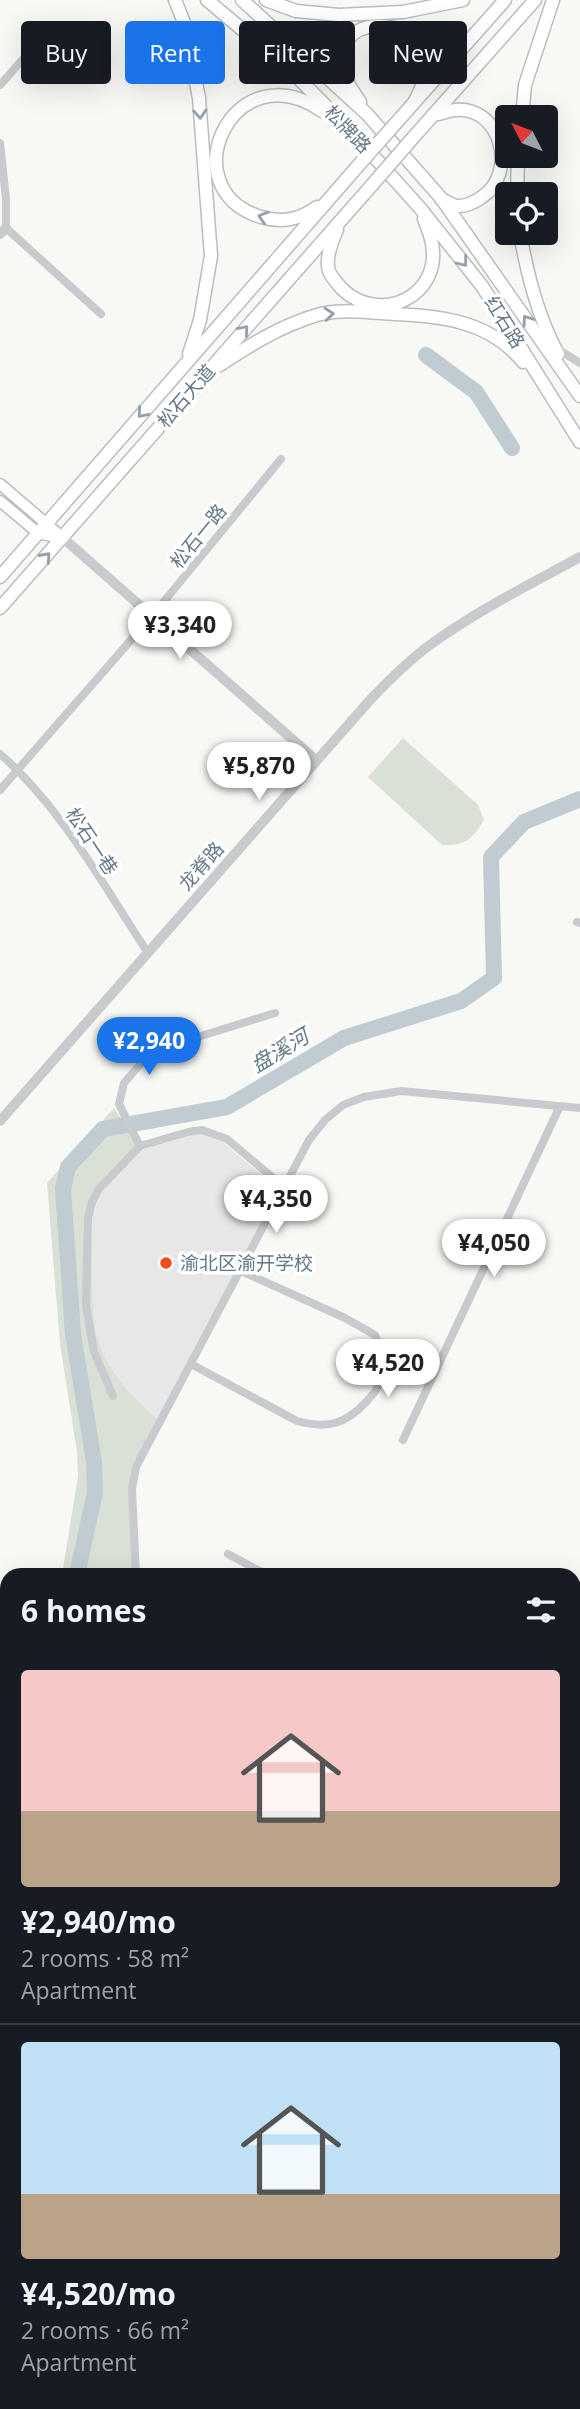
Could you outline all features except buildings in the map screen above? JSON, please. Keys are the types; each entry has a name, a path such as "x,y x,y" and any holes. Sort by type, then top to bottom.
{"highway":[{"path":"175,0 185,25 199,98 211,256 200,320 187,361"},
{"name":"松牌路","path":"207,0 288,68 420,208"},
{"name":"松牌路","path":"242,0 367,114 441,198"},
{"path":"266,0 296,11 339,15 403,12 463,0"},
{"path":"415,101 505,0"},
{"path":"433,116 535,0"},
{"path":"523,105 525,85 553,0"},
{"path":"367,114 344,76 341,56 347,40 362,27 377,24 394,28 411,37 422,50 426,67 425,80 415,101"},
{"path":"326,201 307,214 278,222 245,212 222,187 215,163 220,136 234,114 254,100 273,94 292,95 308,101 349,130"},
{"name":"松石大道","path":"0,577 415,101"},
{"path":"433,116 457,110 473,113 486,122 498,136 502,150 498,180 487,194 473,203 456,206 441,198"},
{"name":"松石大道","path":"0,608 433,116"},
{"name":"红石路","path":"441,198 580,395"},
{"path":"341,219 330,252 329,271 352,298 368,304 395,305 410,298 422,286 432,259 433,245 420,208"},
{"name":"红石路","path":"420,208 482,286 580,442"},
{"path":"522,245 530,282 554,347 580,395"},
{"path":"203,376 266,334 320,313 362,312 447,318 482,331 515,352 563,414"}],"main road":[{"path":"0,484 42,528"},
{"path":"0,501 63,538"}],"street":[{"path":"0,85 21,61"},
{"path":"0,143 6,200 3,231 101,314"},
{"path":"554,347 580,363"},
{"name":"松石一路","path":"0,790 152,616 281,459"},
{"path":"63,538 316,760"},
{"name":"龙脊路","path":"0,1121 384,685 433,643 580,556"},
{"name":"松石一巷","path":"0,754 47,802 148,953"},
{"path":"140,1146 118,1104 124,1083 164,1038 188,1040 275,1013"},
{"path":"136,1568 133,1477 136,1467 309,1140 325,1120 343,1105 364,1097 401,1091 580,1108"},
{"path":"403,1440 560,1106"},
{"path":"113,1396 94,1352 86,1306 88,1218 99,1189 140,1146 202,1130 227,1139 284,1187"},
{"path":"191,1364 297,1421 313,1425 327,1426 340,1422 357,1412 377,1390 387,1362 375,1335 343,1317 241,1271"},
{"path":"228,1553 255,1568"}],"shaded area":[{"path":"403,738 478,805 484,820 468,840 442,845 368,777"},
{"path":"114,1108 141,1150 110,1182 94,1210 91,1230 93,1310 101,1348 109,1365 137,1400 158,1420 134,1464 133,1568 63,1568 78,1476 77,1452 60,1344 47,1183"},
{"name":"渝北区渝开学校","path":"203,1134 224,1143 279,1190 158,1420 129,1394 108,1366 100,1350 91,1307 92,1219 103,1191 141,1150"}],"waterway":[{"name":"盘溪河","path":"426,355 476,392 512,448"},
{"name":"盘溪河","path":"79,1568 95,1492 94,1462 73,1334 63,1189 68,1167 103,1129 227,1107 344,1038 461,1001 494,978 491,857 524,822 580,799"}],"place":[{"name":"渝北区渝开学校","path":"166,1263"}]}
